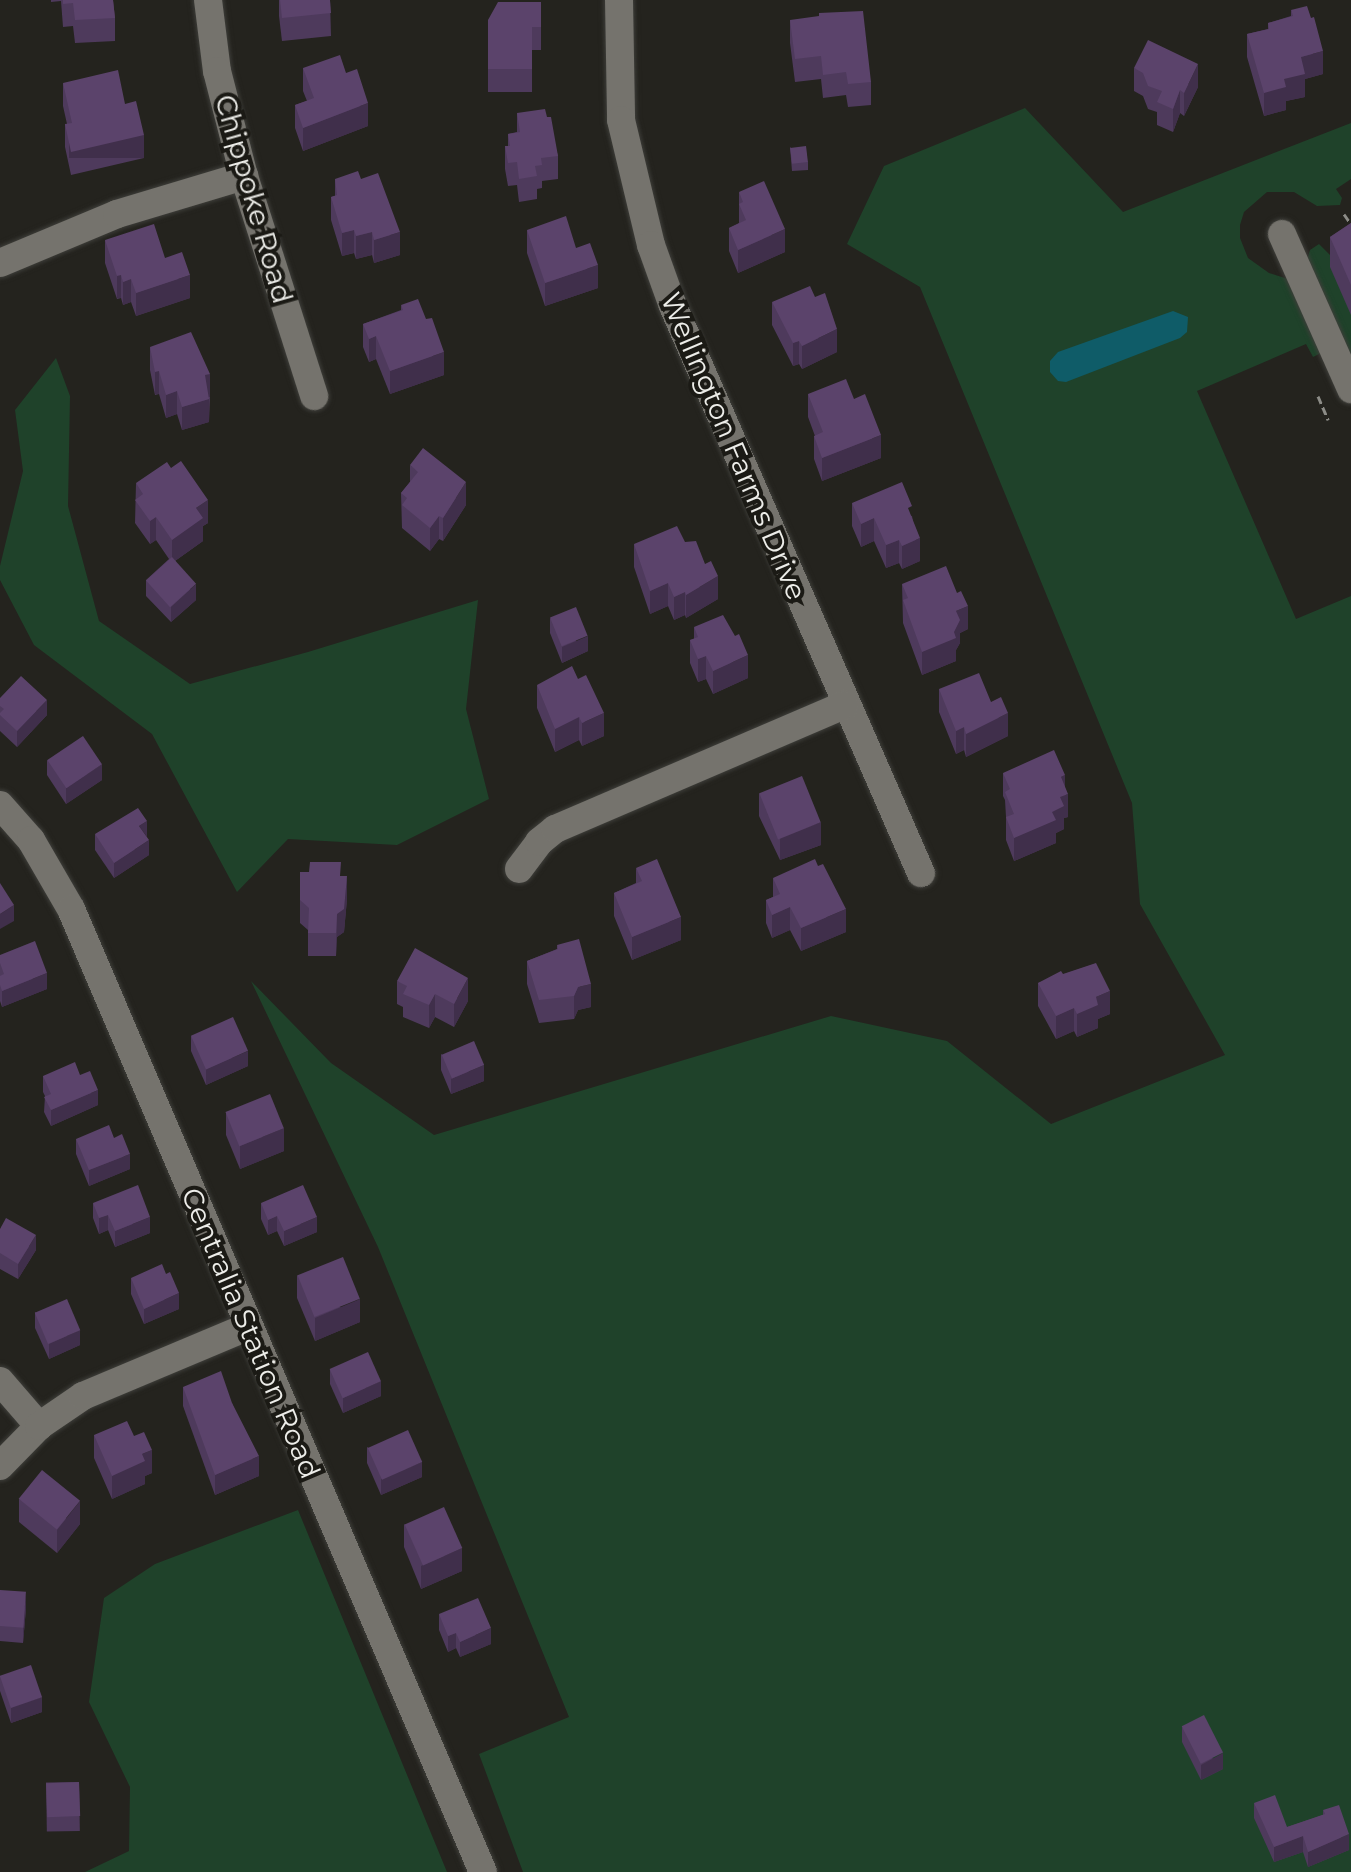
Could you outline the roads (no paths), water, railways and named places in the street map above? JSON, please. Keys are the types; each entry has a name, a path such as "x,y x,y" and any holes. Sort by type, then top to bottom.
{"street":[{"name":"Chippoke Road","path":"208,0 217,71 244,176 314,396"},
{"name":"Wellington Farms Drive","path":"619,0 621,120 651,245 673,306 921,873"},
{"path":"0,263 117,214 244,176"},
{"path":"1282,234 1351,389"},
{"path":"519,869 539,842 555,829 845,705"},
{"name":"Centralia Station Road","path":"0,805 31,840 71,909 247,1327 483,1872"},
{"path":"0,1466 39,1426 83,1396 247,1327"},
{"path":"0,1381 39,1426"}],"water":[{"path":"1173,311 1188,317 1187,332 1180,338 1066,382 1058,381 1050,372 1050,361 1058,352"}]}
